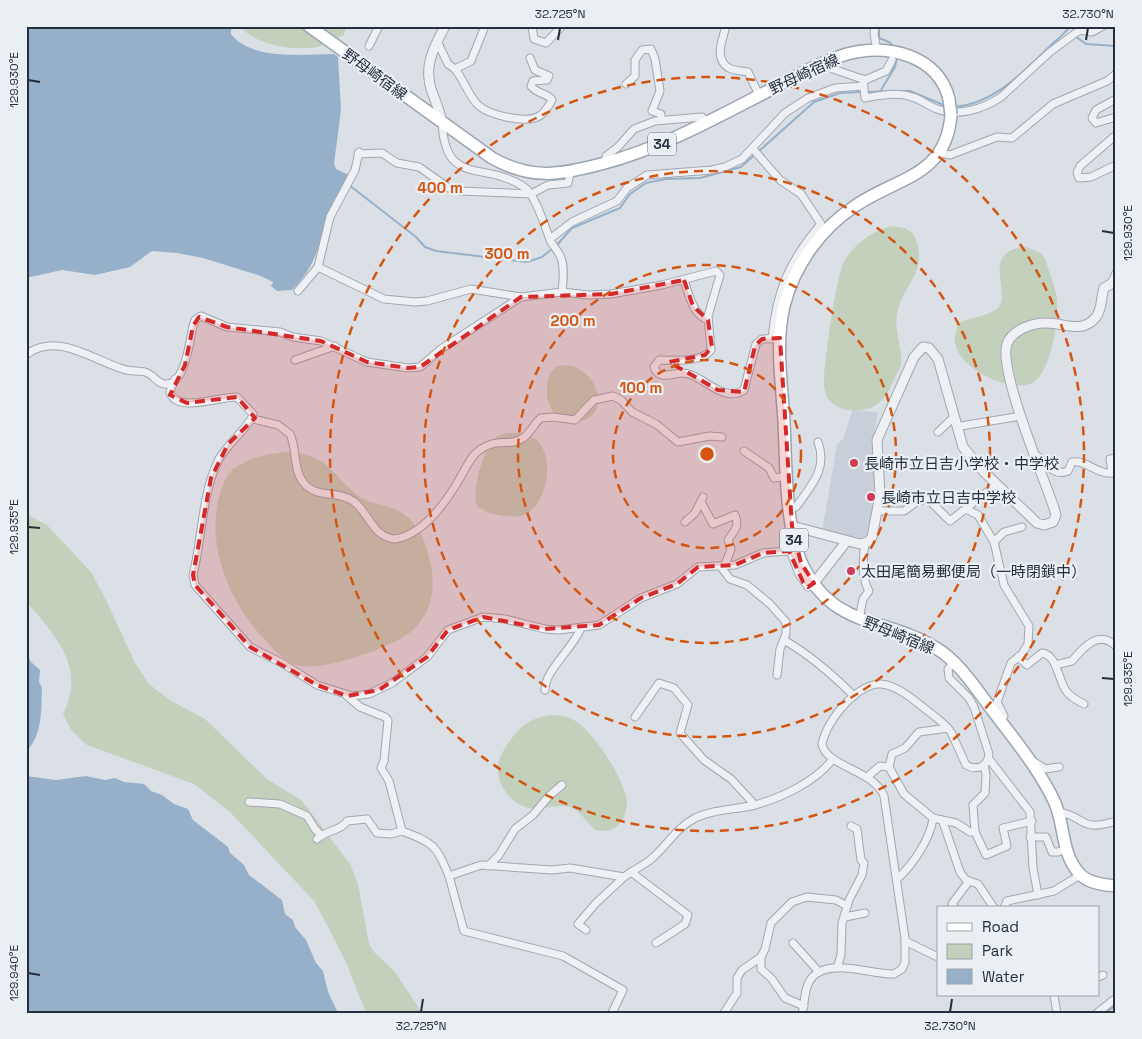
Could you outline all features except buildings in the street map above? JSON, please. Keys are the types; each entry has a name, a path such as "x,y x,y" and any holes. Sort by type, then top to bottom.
{"main road":[{"name":"野母崎宿線","path":"309,26 500,162 537,174 570,173 664,143 829,60 849,54 877,51 917,59 938,75 950,99 951,115 948,136 940,153 926,168 855,205 826,230 800,265 791,286 776,339 792,526 801,563 814,583 830,601 859,619 928,643 954,662 1040,776 1058,812 1066,849 1080,875"},
{"path":"1080,875 1098,884 1116,886"}],"street":[{"path":"369,46 379,26"},
{"name":"野母崎宿線","path":"445,26 429,58 428,71 444,145 452,159 468,168 514,181 531,194"},
{"path":"455,69 471,61 486,26"},
{"path":"535,29 536,41 546,43 562,26"},
{"path":"726,26 719,53 730,69 748,72 759,96"},
{"path":"875,26 874,34 877,51"},
{"path":"829,60 833,69 863,87 865,98 884,94 907,96 939,110 969,111 1001,97 1050,52 1078,31 1092,32 1103,26"},
{"path":"437,41 448,64 455,69 469,94 493,115 527,118 542,114 552,100 549,96 536,92 531,86 533,81 547,80 549,76 535,70 530,58"},
{"path":"626,84 635,76 638,54 642,50 651,49 655,59 660,90 652,111 661,114 661,120"},
{"path":"551,240 572,222 617,201 627,188 647,175 712,170 742,159 785,113 808,98 835,88 863,87 886,71 894,54"},
{"path":"940,153 950,155 996,137 1012,138 1053,104 1107,81 1116,74"},
{"path":"1116,99 1096,110 1092,118 1096,123 1116,117"},
{"path":"606,163 606,156 618,147 634,129 661,120 702,117 706,123"},
{"path":"1116,135 1080,166 1076,173 1079,178 1085,179 1116,165"},
{"path":"318,267 372,295 396,302 428,301 471,289 485,293 521,296 562,292 589,295 610,294 684,280 713,271 720,275 708,320 712,347 709,353 680,360 658,360 654,367 657,373 664,376 686,373 718,390 742,392 747,384 755,346 760,340 776,339 779,296 789,267 820,224 801,194 780,180 752,149"},
{"path":"298,291 318,267 330,217 355,170 358,153 382,153 397,163 419,167 449,188 460,191 531,194 548,185 568,183 570,173"},
{"path":"531,194 558,252 562,268 562,292"},
{"path":"792,526 846,542 865,543 872,537 878,511 880,483 877,440 920,347 929,348 938,359 963,447 1037,523 1044,525 1053,522 1056,515 1054,508 1021,416 1006,360 1007,344 1012,335 1022,328 1046,322 1076,327 1084,325 1096,317 1104,288 1114,279"},
{"path":"684,280 693,306 708,320"},
{"path":"253,419 249,408 237,397 190,403 173,398 170,390 185,365 193,326 195,320 201,316 227,328 280,332 293,337 322,341 367,362 408,368 420,367 441,349 521,296"},
{"path":"26,355 46,345 54,345 81,352 125,370 145,372 161,382 169,382 175,379"},
{"path":"295,360 335,346"},
{"path":"253,419 278,425 290,434 297,470 306,485 322,493 345,496 357,504 381,534 394,539 410,533 424,524 449,496 470,461 486,446 522,439 541,418 553,417 575,420 594,400 609,396 617,398 632,412 656,424 678,442 710,436 722,437"},
{"path":"958,431 961,426 1021,416"},
{"path":"938,432 954,417"},
{"path":"253,419 228,444 211,478 205,502 202,537 194,575 196,585 250,647 282,663 317,685 347,696 360,707 388,720 384,761 381,768 389,781 402,831"},
{"path":"790,508 796,507 818,476 822,459 818,442"},
{"path":"744,452 770,468 774,478 788,476"},
{"path":"1034,455 1039,456 1048,468 1062,472 1068,471 1072,462 1076,461 1098,470 1112,473 1110,459 1116,458"},
{"path":"878,511 904,512 918,501 927,499 950,521 997,484"},
{"path":"685,522 695,513 702,500 713,524 735,515 737,527 728,540 731,549 723,566"},
{"path":"966,509 978,515 994,542 1003,573 1004,585 1029,626 1028,644 1011,663 1000,690 997,702 1004,716 1001,722"},
{"path":"994,542 1004,532 1022,527"},
{"path":"347,696 365,695 379,690 427,657 448,630 483,617 545,629 580,628 599,625 614,618 641,598 677,584 698,568 735,565 763,554 789,548 803,582 808,587 814,583 846,542"},
{"path":"859,619 863,599 869,591 864,572 865,543"},
{"path":"723,566 730,579 747,585 780,615 787,626 780,649 777,675"},
{"path":"545,690 548,676 574,643 580,628"},
{"path":"1055,665 1072,661 1080,649 1103,639 1110,640 1116,646"},
{"path":"784,640 799,649 832,675 854,696"},
{"path":"1018,657 1027,665 1044,652 1055,665 1066,691 1084,704"},
{"path":"954,662 948,669 949,678 974,707 986,762 985,794 973,804 975,832 986,855 1006,846 1004,828 1032,821"},
{"path":"635,717 659,683 674,688 688,705 680,733 704,760 731,779 755,805"},
{"path":"761,957 761,969 772,979 785,998 803,1009 808,983 819,972 837,968 894,974 902,969 905,962 906,941 884,796 877,784 834,759 824,751 823,740 834,718 854,696 874,684 892,685 948,728 966,766 977,768 986,762"},
{"path":"948,728 919,732 905,748 892,754 889,767 904,794 933,818 940,819 943,822 956,823 966,831 975,832"},
{"path":"586,930 578,924 596,903 624,877 650,860 682,826 697,817 723,809 755,805 788,793 816,775 834,759"},
{"path":"986,762 1024,801 1030,812 1032,821 1030,837 1038,895"},
{"path":"1030,764 1036,763 1045,769 1059,767"},
{"path":"867,777 880,766 889,767"},
{"path":"488,866 499,855 515,829 533,815 549,796 562,786"},
{"path":"249,802 280,804 307,816 319,837 344,826 347,821 362,818 367,819 377,833 391,834 402,831 424,840 439,851 449,876 464,931 563,956 578,963 623,990 612,1013"},
{"path":"1058,812 1067,813 1085,825 1091,826 1116,821"},
{"path":"897,878 916,857 928,835 933,818"},
{"path":"943,822 960,872 968,881 978,884 993,906"},
{"path":"837,968 840,955 840,930 862,875 864,863 861,860 857,829 851,826"},
{"path":"1030,837 1046,837 1052,852 1066,849"},
{"path":"449,876 480,865 552,870 570,868 624,877"},
{"path":"631,872 688,915 685,924 656,943"},
{"path":"1005,906 1007,901 1054,890 1080,875"},
{"path":"954,906 952,904 968,881"},
{"path":"724,1013 737,993 736,981 742,970 761,957 766,949 771,923 792,902 807,896 836,900 848,906"},
{"path":"845,917 866,913"},
{"path":"906,941 937,956"},
{"path":"793,942 819,972"},
{"path":"1054,996 1056,1013"},
{"path":"1098,1013 1116,998"}],"highlighted area":[{"path":"684,280 693,306 708,320 712,347 705,355 669,362 718,390 744,392 755,346 762,339 780,338 792,526 801,563 814,583 808,587 803,582 789,551 763,553 735,565 698,567 677,584 641,598 599,625 545,629 483,617 448,630 427,657 379,690 347,696 317,685 250,647 195,585 193,575 211,478 228,444 255,418 237,397 187,403 170,395 185,365 193,326 199,317 227,327 321,341 367,362 408,368 420,367 521,297 611,294"}],"shaded area":[{"name":"長崎市立日吉小学校・中学校","path":"853,409 878,413 872,444 875,482 872,520 864,538 858,540 822,532 837,444 843,439"}],"green space":[{"path":"240,26 346,26 344,35 319,47 292,48 263,41 246,32"},
{"path":"891,226 904,228 913,233 918,246 919,258 918,267 904,294 897,315 901,365 890,388 879,403 868,409 846,410 838,407 827,398 824,388 834,300 841,270 844,262 858,244 870,235"},
{"path":"1026,247 1041,253 1045,259 1055,289 1057,318 1053,344 1040,376 1034,382 1023,385 1009,384 978,372 965,361 957,349 955,336 961,322 998,308 1002,293 1000,264 1004,256 1012,250"},
{"path":"567,365 575,367 590,378 598,394 596,411 587,419 563,422 557,417 550,406 547,387 550,373 557,366"},
{"path":"506,433 529,435 540,444 545,453 547,477 544,489 533,509 520,516 490,513 482,510 477,505 476,492 481,464 493,441"},
{"path":"285,452 300,453 319,460 327,465 357,495 363,499 400,511 418,529 426,545 432,570 432,594 425,615 409,633 388,645 348,660 319,666 296,665 271,647 241,608 231,591 219,555 216,536 216,516 219,497 227,476 232,470 244,462 257,457"},
{"path":"26,514 47,525 91,572 135,663 149,684 171,701 205,719 267,779 301,800 309,810 350,864 358,884 369,944 374,952 395,972 422,1013 366,1013 346,962 315,902 230,812 194,784 87,745 72,731 63,714 69,700 71,687 69,664 51,631 27,602 25,575"},
{"path":"555,715 572,719 584,728 592,736 615,770 627,802 623,818 614,829 607,831 595,830 584,817 566,806 527,808 506,793 499,777 498,769 499,760 504,750 523,726 533,720"}],"water":[{"path":"26,26 231,26 231,34 240,43 252,49 293,55 334,54 338,57 341,110 334,164 336,169 351,176 332,206 313,261 292,290 277,291 271,286 273,282 261,276 203,258 152,251 130,267 95,275 62,270 26,278"},
{"path":"26,653 31,662 40,670 39,682 42,688 41,714 36,738 26,752"},
{"path":"26,776 56,780 86,776 105,780 115,778 124,782 144,784 151,791 162,795 174,804 188,809 193,820 228,847 230,853 244,865 249,875 282,900 285,914 293,920 295,927 306,940 316,963 323,971 328,992 338,1013 26,1013"}],"waterway":[{"path":"879,26 879,38 889,42 894,47"},
{"path":"954,107 968,105 994,94 1017,77 1063,35 1070,26"},
{"path":"1075,36 1086,44 1116,46"},
{"path":"881,90 895,67 897,57"},
{"path":"867,92 890,91"},
{"path":"899,91 910,91 946,106"},
{"path":"556,246 572,228 620,208 630,194 646,183 666,179 700,178 741,167 814,102 840,93 862,92"},
{"path":"349,185 416,237 425,247 436,251 527,262 542,257 552,249"},
{"path":"1105,1013 1116,1005"}],"place":[{"name":"長崎市立日吉小学校・中学校","path":"854,463"},
{"name":"長崎市立日吉中学校","path":"871,497"},
{"name":"太田尾簡易郵便局（一時閉鎖中）","path":"851,571"}]}
